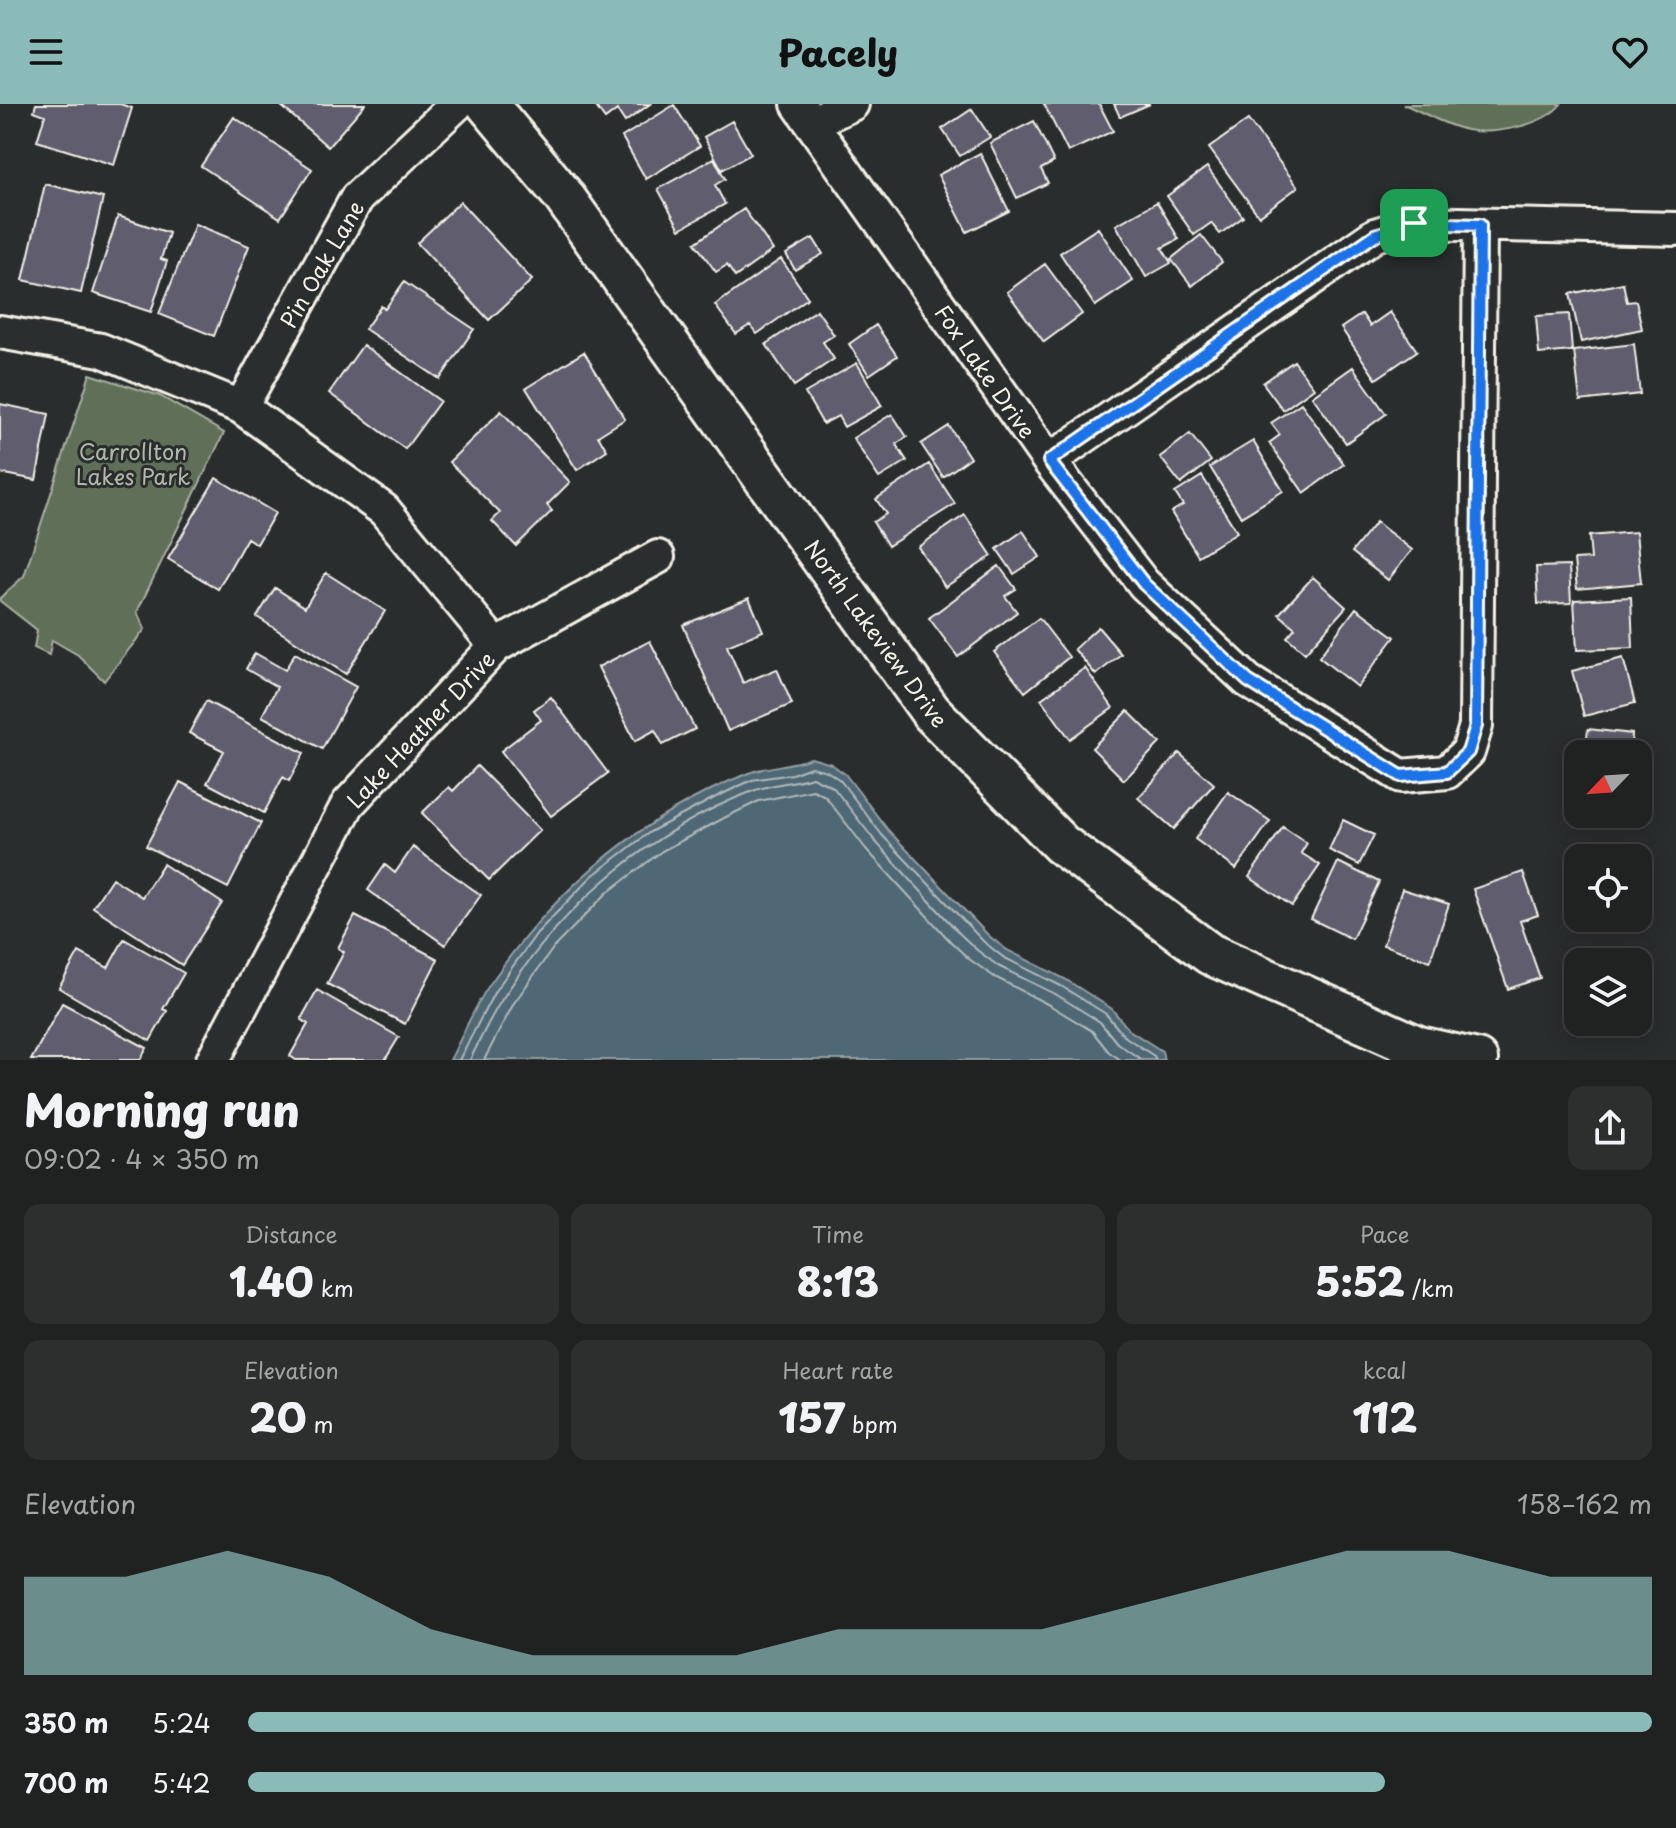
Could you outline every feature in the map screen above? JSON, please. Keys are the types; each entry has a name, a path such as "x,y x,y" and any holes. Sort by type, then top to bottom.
{"street":[{"name":"Pin Oak Lane","path":"241,407 357,198 457,104"},
{"name":"North Lakeview Drive","path":"487,104 562,194 931,712 1061,844 1210,954 1417,1054 1477,1060"},
{"path":"804,114 852,104"},
{"name":"Fox Lake Drive","path":"804,114 1049,461 1144,584 1248,681 1401,776 1447,772 1468,752 1476,726 1480,225"},
{"path":"1049,461 1375,235 1414,223 1676,229"},
{"path":"0,332 101,350 241,407 384,510 496,646"},
{"name":"Lake Heather Drive","path":"213,1060 348,804 496,646 658,557"}],"green space":[{"path":"1403,104 1561,104 1553,112 1531,123 1504,130 1478,131 1451,125"},
{"name":"Carrollton Lakes Park","path":"90,374 160,396 224,433 137,612 145,629 104,681 78,655 52,640 49,655 34,648 37,630 0,601 24,576"}],"water":[{"path":"811,758 831,764 845,774 888,830 989,936 1007,950 1065,979 1112,1009 1129,1030 1162,1051 1164,1060 450,1060 484,993 515,950 571,887 602,860 670,812 707,792 753,771"}],"building":[{"path":"36,104 120,104 132,108 114,165 37,141 45,115 34,111"},
{"path":"279,104 365,104 328,147"},
{"path":"594,104 650,104 625,122 617,110 605,119"},
{"path":"1044,104 1099,104 1113,131 1068,152"},
{"path":"1114,104 1150,104 1120,117"},
{"path":"674,105 700,146 646,179 622,137"},
{"path":"972,109 990,137 960,156 942,129"},
{"path":"234,117 312,169 280,218 201,166"},
{"path":"1248,120 1298,187 1259,216 1209,148"},
{"path":"732,121 751,154 722,170 704,137"},
{"path":"1034,121 1054,162 1041,169 1048,183 1017,198 990,143"},
{"path":"980,153 1009,211 967,232 938,175"},
{"path":"714,158 725,179 715,185 725,204 680,229 658,189"},
{"path":"1207,167 1243,217 1220,234 1211,223 1194,235 1167,196"},
{"path":"45,184 103,198 81,293 23,280"},
{"path":"460,202 532,280 489,320 417,243"},
{"path":"1157,202 1179,239 1162,248 1171,263 1146,277 1116,225"},
{"path":"744,209 773,250 735,277 727,265 716,272 695,243"},
{"path":"118,216 169,233 161,259 167,261 151,312 93,293"},
{"path":"195,224 249,246 214,336 159,314"},
{"path":"1098,228 1133,281 1095,306 1060,253"},
{"path":"1201,235 1222,262 1192,286 1171,259"},
{"path":"813,238 823,254 795,270 786,254"},
{"path":"781,259 808,298 757,334 750,325 736,334 715,305"},
{"path":"1045,264 1082,314 1044,342 1007,292"},
{"path":"404,282 474,329 440,379 365,329 381,306 385,309"},
{"path":"1623,283 1627,302 1636,301 1642,329 1581,342 1570,294"},
{"path":"817,310 834,335 823,342 834,359 794,386 766,344"},
{"path":"1390,312 1417,351 1376,379 1341,328 1362,314 1370,326"},
{"path":"1569,314 1572,351 1539,354 1536,316"},
{"path":"876,325 897,356 869,375 849,344"},
{"path":"1634,344 1640,394 1580,401 1574,351"},
{"path":"363,345 440,401 405,449 329,393"},
{"path":"584,352 625,419 598,436 607,450 577,470 526,388"},
{"path":"1294,361 1314,388 1283,410 1263,383"},
{"path":"857,363 882,406 844,427 838,416 823,424 805,393"},
{"path":"1353,367 1386,414 1346,443 1312,396"},
{"path":"1301,403 1344,464 1304,493 1269,443 1280,435 1271,423"},
{"path":"0,404 49,414 36,480 0,473"},
{"path":"501,411 570,482 547,505 552,511 516,546 492,521 500,513 449,462"},
{"path":"892,414 907,437 896,444 907,461 879,478 853,438"},
{"path":"949,426 970,458 943,477 921,444"},
{"path":"1190,434 1211,461 1181,484 1160,457"},
{"path":"1253,441 1283,491 1241,517 1210,467"},
{"path":"929,464 955,504 888,546 873,522 886,514 876,499"},
{"path":"1202,476 1237,532 1198,556 1171,512 1183,505 1175,493"},
{"path":"216,478 275,513 257,544 247,538 218,589 168,559"},
{"path":"965,515 992,556 945,587 918,547"},
{"path":"1376,522 1412,550 1388,580 1352,552"},
{"path":"1023,531 1040,557 1014,574 997,549"},
{"path":"1636,532 1641,583 1577,589 1574,560 1591,559 1589,536"},
{"path":"999,566 1016,589 1005,596 1017,612 958,657 929,618"},
{"path":"1569,566 1571,603 1538,604 1536,567"},
{"path":"326,573 385,611 346,674 257,617 275,588 305,607"},
{"path":"1313,577 1346,607 1305,653 1287,637 1295,628 1279,614"},
{"path":"1631,597 1633,648 1577,650 1574,600"},
{"path":"749,598 763,631 727,646 743,683 777,669 792,704 728,731 683,625"},
{"path":"1356,608 1395,637 1357,687 1319,657"},
{"path":"1039,618 1069,657 1025,692 994,652"},
{"path":"1098,627 1121,654 1096,675 1074,649"},
{"path":"650,641 695,729 663,745 655,730 635,741 598,667"},
{"path":"255,653 285,670 295,653 356,687 322,749 262,716 277,687 246,669"},
{"path":"1623,658 1635,703 1584,716 1572,671"},
{"path":"1085,668 1113,708 1070,739 1041,699"},
{"path":"551,697 608,773 551,816 501,751 541,720 534,710"},
{"path":"206,701 304,753 289,781 283,777 264,813 207,783 224,751 189,733"},
{"path":"1128,711 1160,743 1124,780 1092,748"},
{"path":"1588,729 1632,734 1631,740 1587,740"},
{"path":"1179,753 1214,784 1174,829 1138,798"},
{"path":"477,766 540,830 489,880 422,813 449,787 453,791"},
{"path":"180,782 261,823 228,888 146,846"},
{"path":"1228,792 1270,821 1236,869 1195,839"},
{"path":"1343,820 1374,835 1359,865 1329,850"},
{"path":"1283,827 1307,843 1301,853 1320,865 1292,906 1249,877"},
{"path":"413,847 481,895 445,945 368,890 385,865 395,873"},
{"path":"1338,862 1379,882 1352,939 1311,919"},
{"path":"163,864 222,903 182,965 93,907 112,878 142,897"},
{"path":"1523,872 1538,915 1520,921 1540,978 1508,989 1473,889"},
{"path":"1402,889 1449,904 1430,961 1383,945"},
{"path":"355,916 438,959 405,1024 327,984 344,952 338,948"},
{"path":"124,939 184,973 163,1009 167,1011 150,1041 59,988 79,952 108,968"},
{"path":"317,990 399,1037 385,1060 296,1060 290,1056 308,1024 301,1019"},
{"path":"62,1003 147,1048 140,1060 31,1060"}],"route":[{"path":"1414,223 1480,225 1476,726 1468,752 1447,772 1401,776 1248,681 1144,584 1049,461 1375,235 1414,223"}]}
